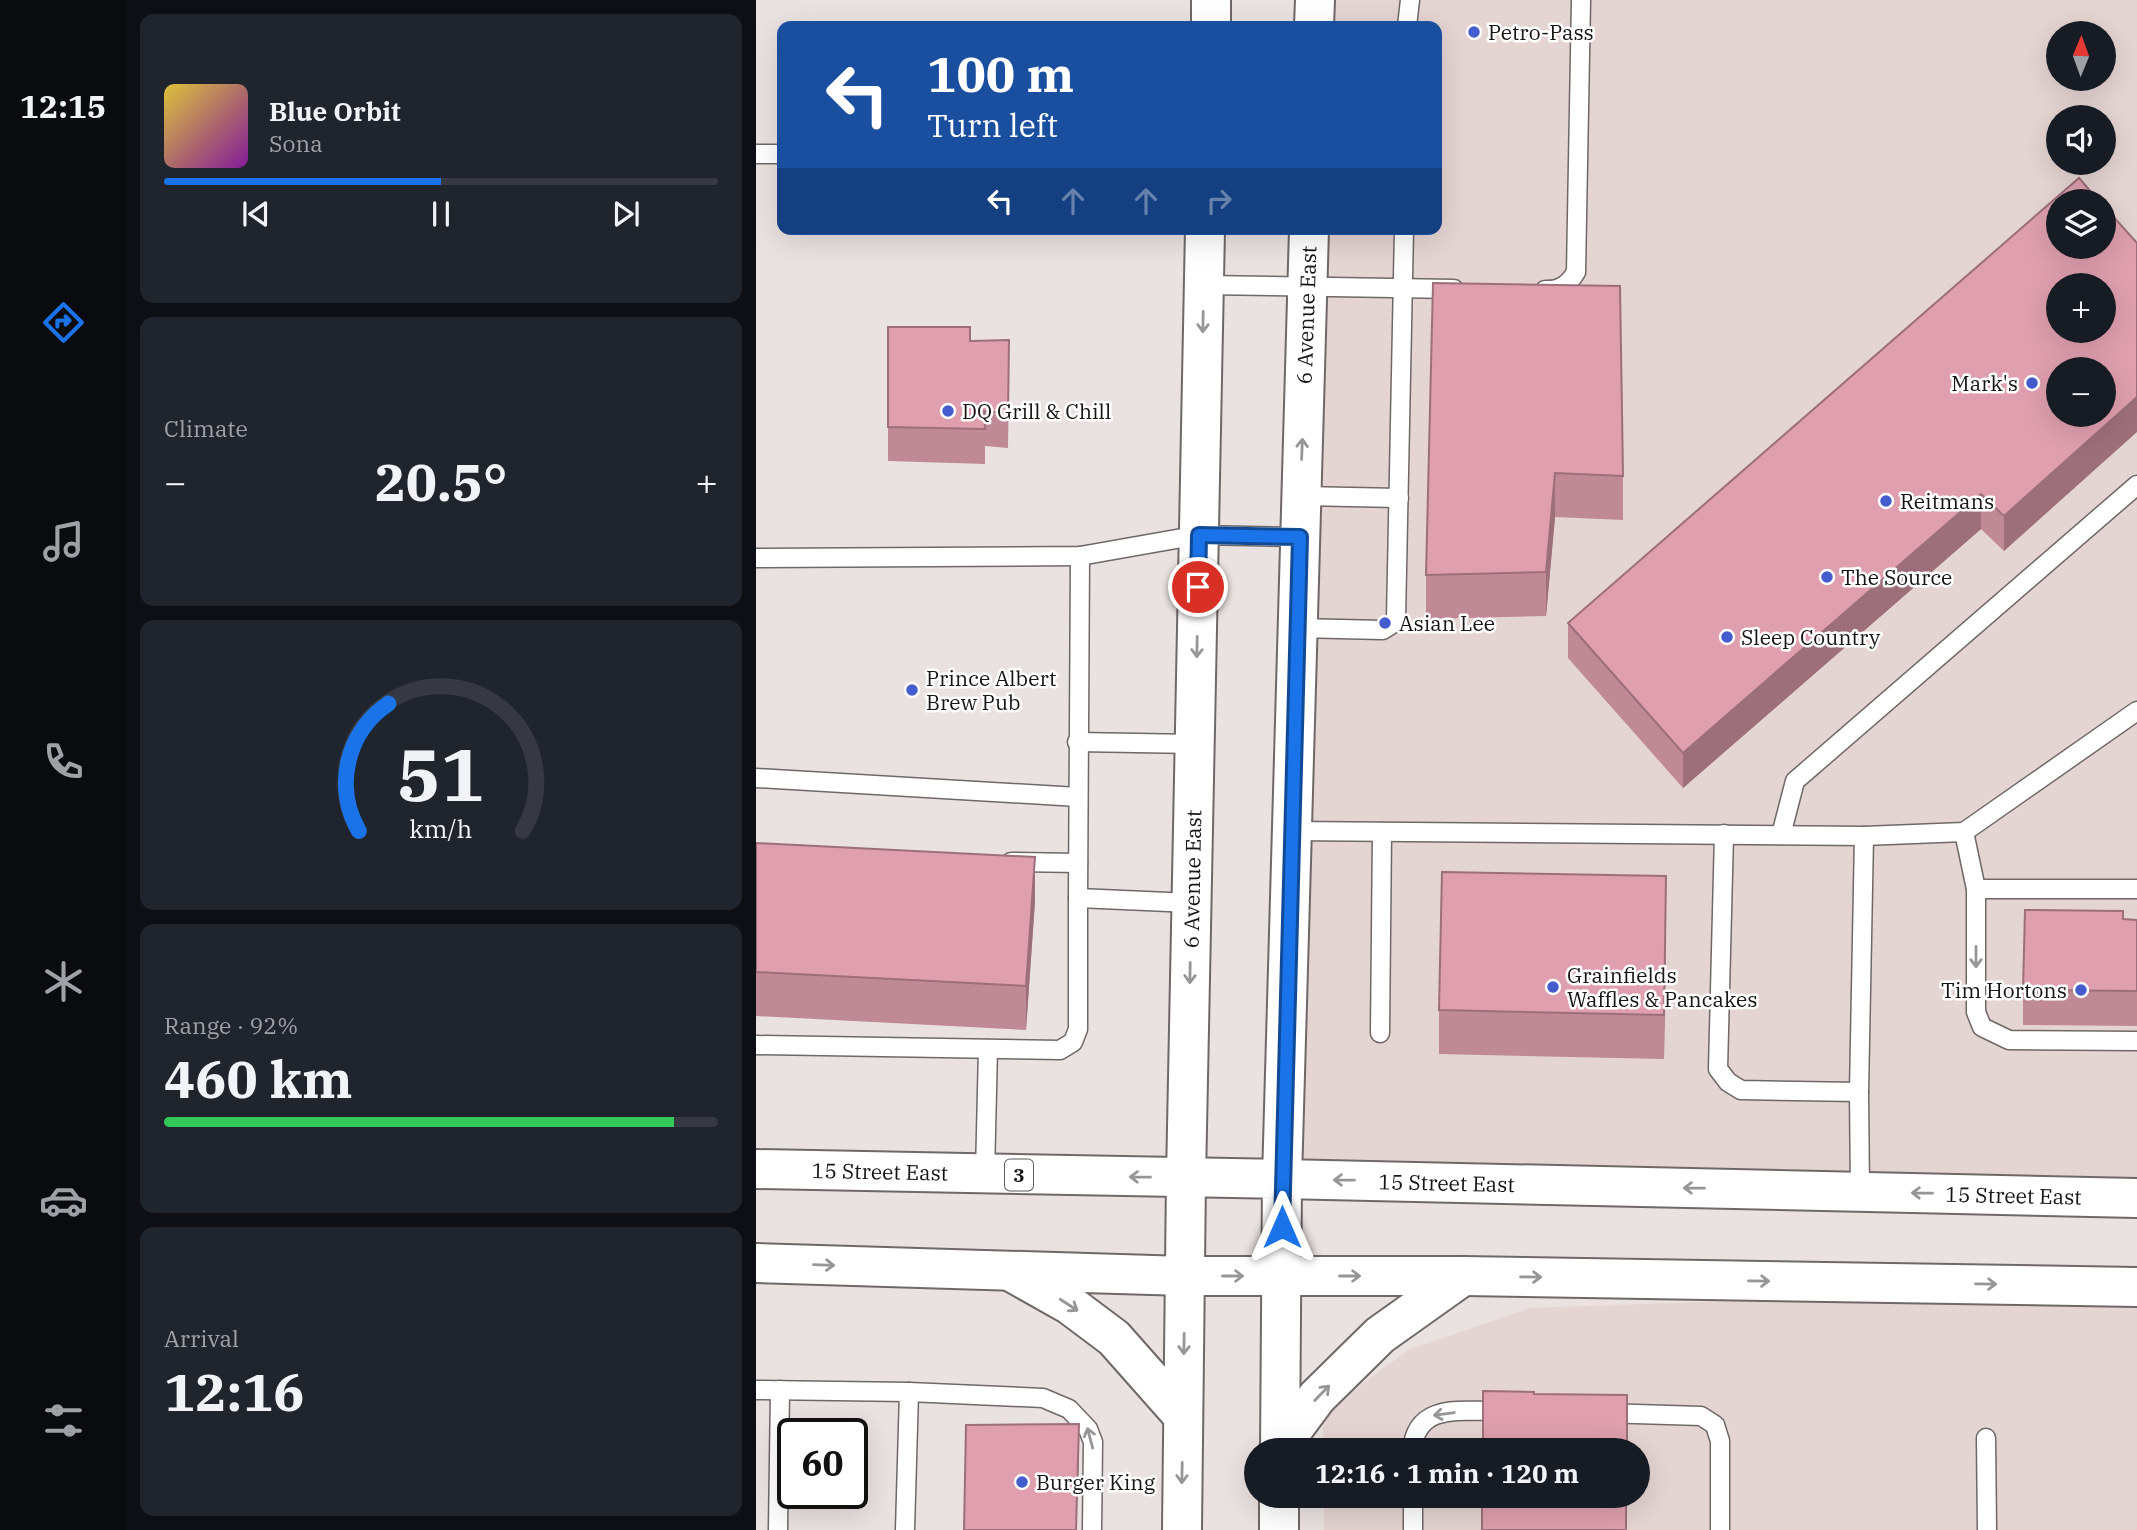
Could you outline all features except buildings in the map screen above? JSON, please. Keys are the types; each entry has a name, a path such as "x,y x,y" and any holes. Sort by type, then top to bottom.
{"main road":[{"path":"1211,0 1211,21"},
{"path":"1314,21 1315,0"},
{"name":"6 Avenue East","path":"1182,1530 1186,1178 1205,235"},
{"name":"6 Avenue East","path":"1280,1438 1282,1179 1308,235"},
{"name":"15 Street East","path":"756,1169 2137,1198"},
{"path":"756,1263 1185,1276 1463,1276 2137,1287"},
{"path":"1011,1271 1070,1305 1114,1338 1183,1416"},
{"path":"1288,1438 1317,1397 1380,1335 1463,1276"},
{"path":"1279,1508 1279,1530"}],"lane":[{"path":"1408,21 1410,0"},
{"path":"1526,290 1553,290 1569,283 1576,272 1581,0"},
{"path":"756,154 777,154"},
{"path":"1297,628 1383,630 1394,623 1404,235"},
{"path":"1204,285 1471,289"},
{"path":"1781,835 1795,781 2137,485"},
{"path":"1301,496 1399,498"},
{"path":"756,558 1080,556 1199,535 1300,537"},
{"path":"756,1045 1060,1050 1073,1042 1078,1029 1077,742 1080,556"},
{"path":"1292,831 1864,836 1964,832 2137,711"},
{"path":"1077,742 1195,744"},
{"path":"756,778 1078,797"},
{"path":"1380,1033 1382,832"},
{"path":"1964,832 1976,889 1976,1012 1982,1027 2009,1040 2137,1041"},
{"path":"1724,834 1718,1069 1728,1082 1741,1090 1859,1092"},
{"path":"1860,1192 1859,1092 1864,836"},
{"path":"994,861 1078,863"},
{"path":"1976,889 2137,889"},
{"path":"1078,898 1191,903"},
{"path":"985,1174 988,1049"},
{"path":"756,1390 909,1392 1043,1398 1069,1409 1088,1429 1093,1442 1091,1530"},
{"path":"778,1530 780,1390"},
{"path":"905,1530 909,1392"},
{"path":"1414,1438 1415,1431 1423,1420 1438,1413 1500,1411"},
{"path":"1590,1413 1701,1416 1715,1425 1720,1441 1720,1530"},
{"path":"1986,1438 1987,1530"},
{"path":"1413,1508 1413,1530"}],"shaded area":[{"path":"1310,0 2137,0 2137,1190 1282,1179 1304,235 1442,235 1442,21 1309,21"},
{"path":"2137,1287 2137,1530 1324,1530 1324,1508 1650,1508 1650,1438 1323,1438 1323,1413 1408,1350 1530,1308"}],"place":[{"name":"Petro-Pass","path":"1474,32"},
{"name":"Mark's","path":"2032,383"},
{"name":"DQ Grill & Chill","path":"948,411"},
{"name":"Reitmans","path":"1886,501"},
{"name":"The Source","path":"1827,577"},
{"name":"Asian Lee","path":"1385,623"},
{"name":"Sleep Country","path":"1727,637"},
{"name":"Prince Albert Brew Pub","path":"912,690"},
{"name":"Grainfields Waffles & Pancakes","path":"1553,987"},
{"name":"Tim Hortons","path":"2081,990"},
{"name":"Burger King","path":"1022,1482"}],"route":[{"path":"1198,587 1199,535 1300,537 1282,1227"}]}
